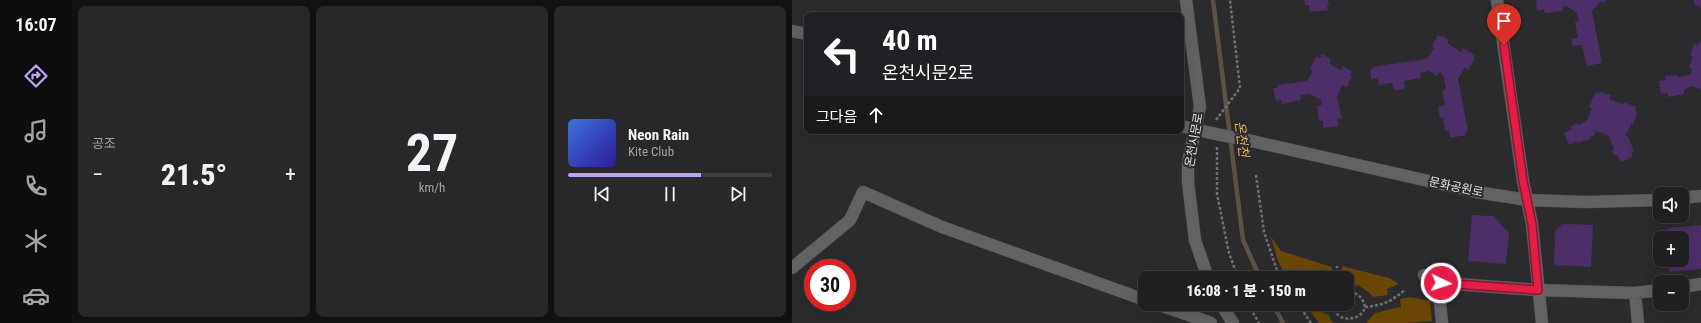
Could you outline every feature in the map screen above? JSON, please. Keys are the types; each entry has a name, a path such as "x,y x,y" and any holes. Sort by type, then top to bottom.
{"street":[{"name":"온천시문로","path":"1186,0 1200,107 1188,163 1188,182 1195,240 1206,271"},
{"path":"1497,0 1523,181 1532,224 1542,323"},
{"path":"792,31 804,33"},
{"path":"1184,127 1195,130"},
{"name":"문화공원로","path":"1195,130 1256,142 1477,192 1527,200 1586,202 1653,200"},
{"path":"792,268 850,220 863,192 942,227 1138,297"},
{"path":"1689,197 1701,196"},
{"path":"1424,275 1438,282 1538,290 1635,293 1653,291"},
{"path":"1438,282 1442,323"},
{"path":"1689,286 1701,284"},
{"path":"1635,293 1638,323"},
{"path":"1177,311 1211,323"},
{"path":"1225,311 1233,323"}],"path":[{"path":"1216,119 1240,88 1230,0"},
{"path":"1218,164 1217,194 1229,252 1236,271"},
{"path":"1256,175 1264,232 1277,271"},
{"path":"1337,266 1337,271"},
{"path":"1365,307 1381,306 1394,299 1405,290"},
{"path":"1335,311 1338,318 1342,321 1352,322 1361,317 1365,307 1361,298 1354,293"},
{"path":"1252,311 1259,323"},
{"path":"1303,311 1311,323"}],"shaded area":[{"path":"1271,237 1281,251 1332,267 1332,271 1283,271 1278,261"},
{"path":"1342,266 1389,278 1399,284 1387,289 1388,295 1373,297 1362,288 1354,285 1354,271 1342,271"},
{"path":"1410,297 1430,301 1432,321 1406,323 1366,323 1375,313 1401,307 1400,299"},
{"path":"1310,311 1320,311 1329,315 1333,323 1319,323"}],"building":[{"path":"1304,0 1328,0 1328,10 1310,12 1309,5 1305,5"},
{"path":"1536,0 1606,0 1604,3 1601,1 1592,11 1602,63 1587,66 1582,45 1573,46 1571,39 1578,38 1575,22 1579,21 1577,13 1567,6 1562,7 1563,11 1545,13 1544,9 1537,11"},
{"path":"1693,0 1701,0 1701,9 1698,5 1696,6"},
{"path":"1438,35 1449,40 1447,43 1461,52 1463,48 1474,55 1473,57 1475,58 1468,70 1465,67 1458,79 1468,131 1465,131 1466,135 1450,138 1449,131 1445,131 1443,118 1440,118 1438,107 1445,105 1442,90 1446,89 1443,75 1440,72 1437,76 1429,71 1420,73 1421,78 1404,81 1405,89 1394,90 1392,83 1379,85 1378,78 1371,79 1370,69 1373,69 1372,67 1427,59 1434,48 1432,46"},
{"path":"1699,42 1701,43 1701,89 1691,86 1684,90 1684,94 1668,97 1668,92 1661,94 1659,81 1666,80 1665,76 1677,75 1678,77 1690,75 1692,69 1689,68 1693,56 1690,55 1694,44 1698,45"},
{"path":"1322,54 1331,59 1329,64 1341,70 1343,66 1352,71 1350,75 1352,76 1347,87 1342,85 1337,98 1342,118 1337,119 1339,126 1323,128 1323,121 1319,121 1317,106 1322,105 1321,100 1309,94 1300,95 1301,100 1282,104 1281,100 1276,101 1273,88 1278,88 1278,85 1307,81 1313,70 1310,68 1317,56 1320,58"},
{"path":"1600,92 1611,95 1609,99 1623,104 1624,102 1636,107 1635,111 1638,112 1633,124 1631,124 1628,132 1625,133 1627,137 1628,136 1634,152 1631,153 1633,156 1621,162 1617,155 1615,156 1612,151 1614,150 1609,136 1597,131 1594,132 1595,135 1590,137 1591,139 1577,143 1577,141 1569,145 1564,133 1572,129 1571,126 1578,123 1579,125 1587,120 1592,108 1589,107 1595,93"},
{"path":"1472,215 1493,216 1509,233 1506,264 1468,261"},
{"path":"1562,224 1593,225 1591,267 1554,265 1555,231"},
{"path":"1701,225 1701,269 1670,272 1670,267 1689,267 1689,231 1667,231 1667,228"}],"waterway":[{"name":"온천천","path":"1213,0 1243,240 1257,271"},
{"name":"온천천","path":"1277,311 1283,323"}],"route":[{"path":"1441,283 1538,290 1532,224 1523,181 1504,45"}]}
